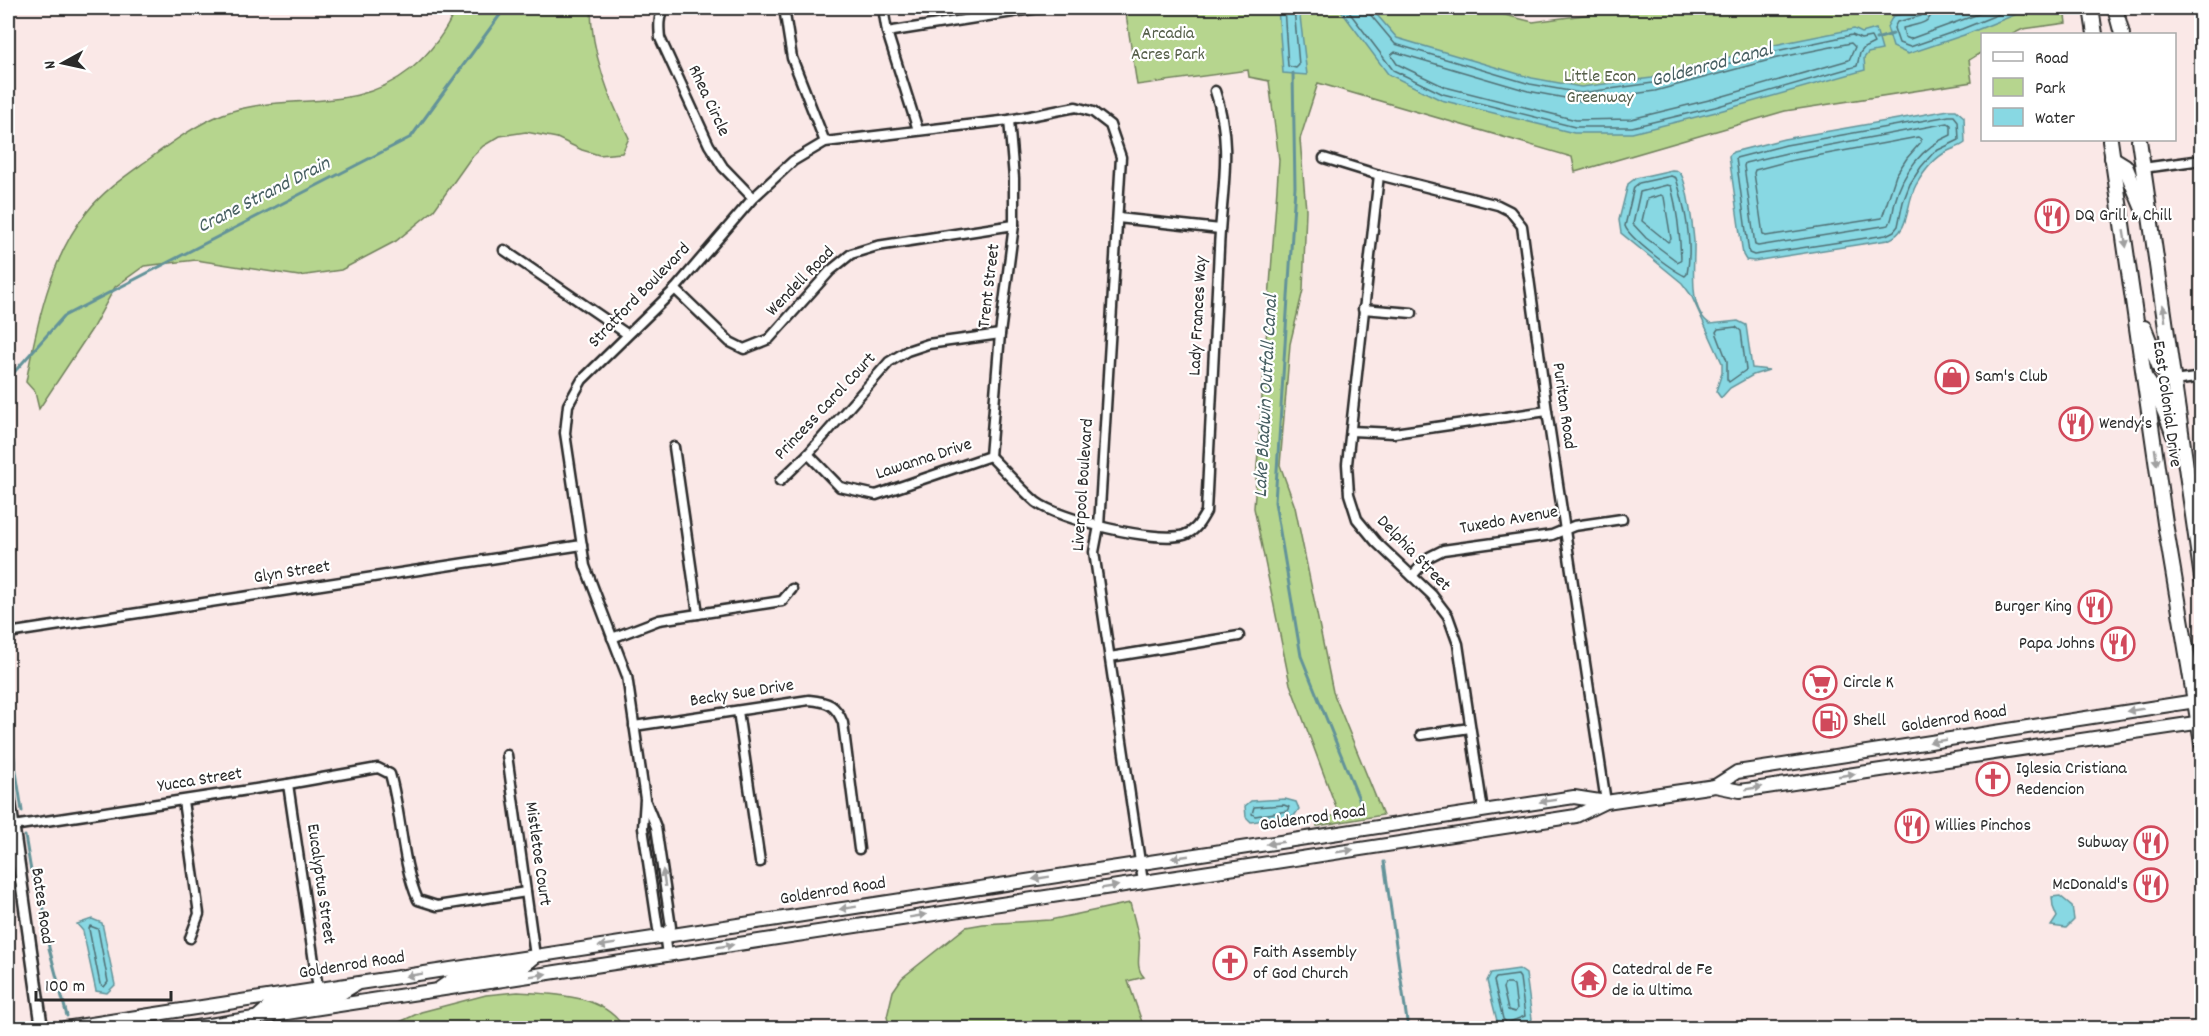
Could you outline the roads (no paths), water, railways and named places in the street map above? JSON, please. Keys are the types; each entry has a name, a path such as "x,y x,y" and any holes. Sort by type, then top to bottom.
{"highway":[{"path":"2091,8 2095,33"},
{"path":"2115,8 2123,33"},
{"path":"2121,8 2123,33"},
{"name":"East Colonial Drive","path":"2110,141 2167,536 2197,700 2202,743"},
{"name":"East Colonial Drive","path":"2139,141 2186,471 2198,526 2202,578"},
{"path":"2112,158 2125,166 2153,237"},
{"path":"2133,298 2154,357 2160,368 2174,381"},
{"path":"2145,378 2158,394 2164,407 2186,471"}],"main road":[{"name":"Goldenrod Road","path":"1715,786 1737,772 2197,700"},
{"name":"Goldenrod Road","path":"189,1029 256,1024 437,991 1576,816 1606,802 1715,786 1740,790 2199,722"},
{"name":"Goldenrod Road","path":"65,1029 664,935 1574,797 1606,802"},
{"path":"1311,856 1320,846 1353,831"},
{"path":"437,991 453,979 520,969 535,956"},
{"path":"256,1024 270,1006 337,996 358,983"}],"street":[{"name":"Rhea Circle","path":"664,8 658,26 660,38 709,145 723,167 753,198"},
{"path":"784,8 792,58 825,142"},
{"path":"883,8 887,32 918,130"},
{"path":"887,32 1039,8"},
{"name":"Lady Frances Way","path":"1184,535 1198,527 1206,512 1220,229 1227,166 1221,106 1215,91"},
{"name":"Stratford Boulevard","path":"667,955 664,935 658,929 643,828 645,799 627,676 623,660 612,638 585,566 565,433 568,405 582,380 675,289 753,198 793,161 825,142 1009,120 1076,107 1093,112 1110,125"},
{"name":"Trent Street","path":"990,456 1000,334 1014,225 1014,178 1009,120"},
{"name":"Liverpool Boulevard","path":"1110,125 1121,157 1099,526 1094,552 1143,882"},
{"name":"Puritan Road","path":"1324,158 1379,175 1498,205 1510,211 1522,226 1546,411 1606,802"},
{"path":"2143,168 2202,160"},
{"name":"Delphia Street","path":"1379,175 1347,464 1349,494 1357,519 1376,542 1412,576 1448,616 1458,644 1483,811"},
{"path":"1118,218 1220,229"},
{"name":"Wendell Road","path":"675,289 730,342 744,350 769,339 830,271 851,254 877,246 1014,225"},
{"path":"504,250 627,334"},
{"path":"1363,309 1412,314"},
{"name":"Princess Carol Court","path":"780,481 808,454 889,362 907,351 928,344 1000,334"},
{"path":"2174,381 2202,377"},
{"path":"1351,431 1394,434 1546,411"},
{"path":"674,447 698,614"},
{"name":"Lawanna Drive","path":"808,454 840,487 876,495 990,456 1036,502 1054,513 1099,526 1161,537 1184,535"},
{"name":"Tuxedo Avenue","path":"1412,576 1429,557 1443,550 1552,535 1574,526 1622,519"},
{"name":"Glyn Street","path":"8,633 582,545"},
{"path":"612,638 659,620 782,601 792,589"},
{"path":"1110,657 1239,636"},
{"name":"Becky Sue Drive","path":"634,726 809,700 825,701 838,711 843,723 859,849"},
{"path":"738,711 760,862"},
{"path":"1421,735 1470,728"},
{"path":"1898,747 1901,766"},
{"name":"Mistletoe Court","path":"507,755 535,956"},
{"name":"Yucca Street","path":"13,826 183,801 378,768 390,774 398,799 411,883 418,900 437,906 526,892"},
{"name":"Eucalyptus Street","path":"288,784 318,989"},
{"name":"Bates Road","path":"8,788 42,1029"},
{"name":"Stratford Boulevard","path":"645,799 656,827 671,927 664,935"},
{"path":"183,801 199,914 190,938"}],"water":[{"path":"1278,8 1299,8 1307,75 1283,73"},
{"path":"1339,8 1371,8 1397,38 1532,78 1581,87 1652,78 1774,45 1854,29 1862,33 1876,29 1882,50 1868,53 1864,58 1865,70 1716,112 1632,133 1574,133 1441,100 1388,74"},
{"path":"1931,8 2032,8 1908,54 1893,47 1887,27 1893,16"},
{"path":"1956,110 1964,117 1965,143 1943,154 1926,170 1916,185 1904,224 1895,236 1888,240 1754,261 1746,260 1743,255 1729,156 1733,152 1784,139"},
{"path":"1676,170 1683,177 1687,194 1694,241 1694,286 1698,308 1710,324 1738,321 1746,325 1752,368 1769,370 1753,375 1730,388 1721,398 1716,391 1722,373 1722,363 1691,295 1682,283 1621,233 1619,220 1628,184 1636,178"},
{"path":"1285,799 1296,802 1299,809 1294,816 1251,822 1246,817 1245,806 1251,801"},
{"path":"2060,896 2072,906 2074,920 2066,928 2051,926 2057,917 2052,897"},
{"path":"92,919 102,923 115,985 107,993 96,991 83,931 77,924"},
{"path":"1519,969 1526,974 1532,1019 1529,1023 1504,1027 1498,1025 1487,981 1491,973"}],"waterway":[{"name":"Crane Strand Drain","path":"8,379 64,316 411,137 505,8"},
{"name":"Goldenrod Canal","path":"1876,39 1893,34"},
{"name":"Lake Bladwin Outfall Canal","path":"1293,73 1295,187 1275,502 1301,656 1363,809"},
{"path":"8,719 22,811"},
{"path":"25,836 31,871 43,902 49,948 67,1016"},
{"name":"Lake Bladwin Outfall Canal","path":"1384,862 1408,1028"}],"place":[{"name":"DQ Grill & Chill","path":"2052,216"},
{"name":"Sam's Club","path":"1952,377"},
{"name":"Wendy's","path":"2076,424"},
{"name":"Burger King","path":"2095,607"},
{"name":"Papa Johns","path":"2118,644"},
{"name":"Circle K","path":"1820,683"},
{"name":"Shell","path":"1830,721"},
{"name":"Iglesia Cristiana Redencion","path":"1993,779"},
{"name":"Willies Pinchos","path":"1912,826"},
{"name":"Subway","path":"2151,843"},
{"name":"McDonald's","path":"2151,885"},
{"name":"Faith Assembly of God Church","path":"1230,963"},
{"name":"Catedral de Fe de ia Ultima","path":"1589,980"}],"park label":[{"name":"Arcadia Acres Park","path":"1168,44"},
{"name":"Little Econ Greenway","path":"1600,88"}]}
